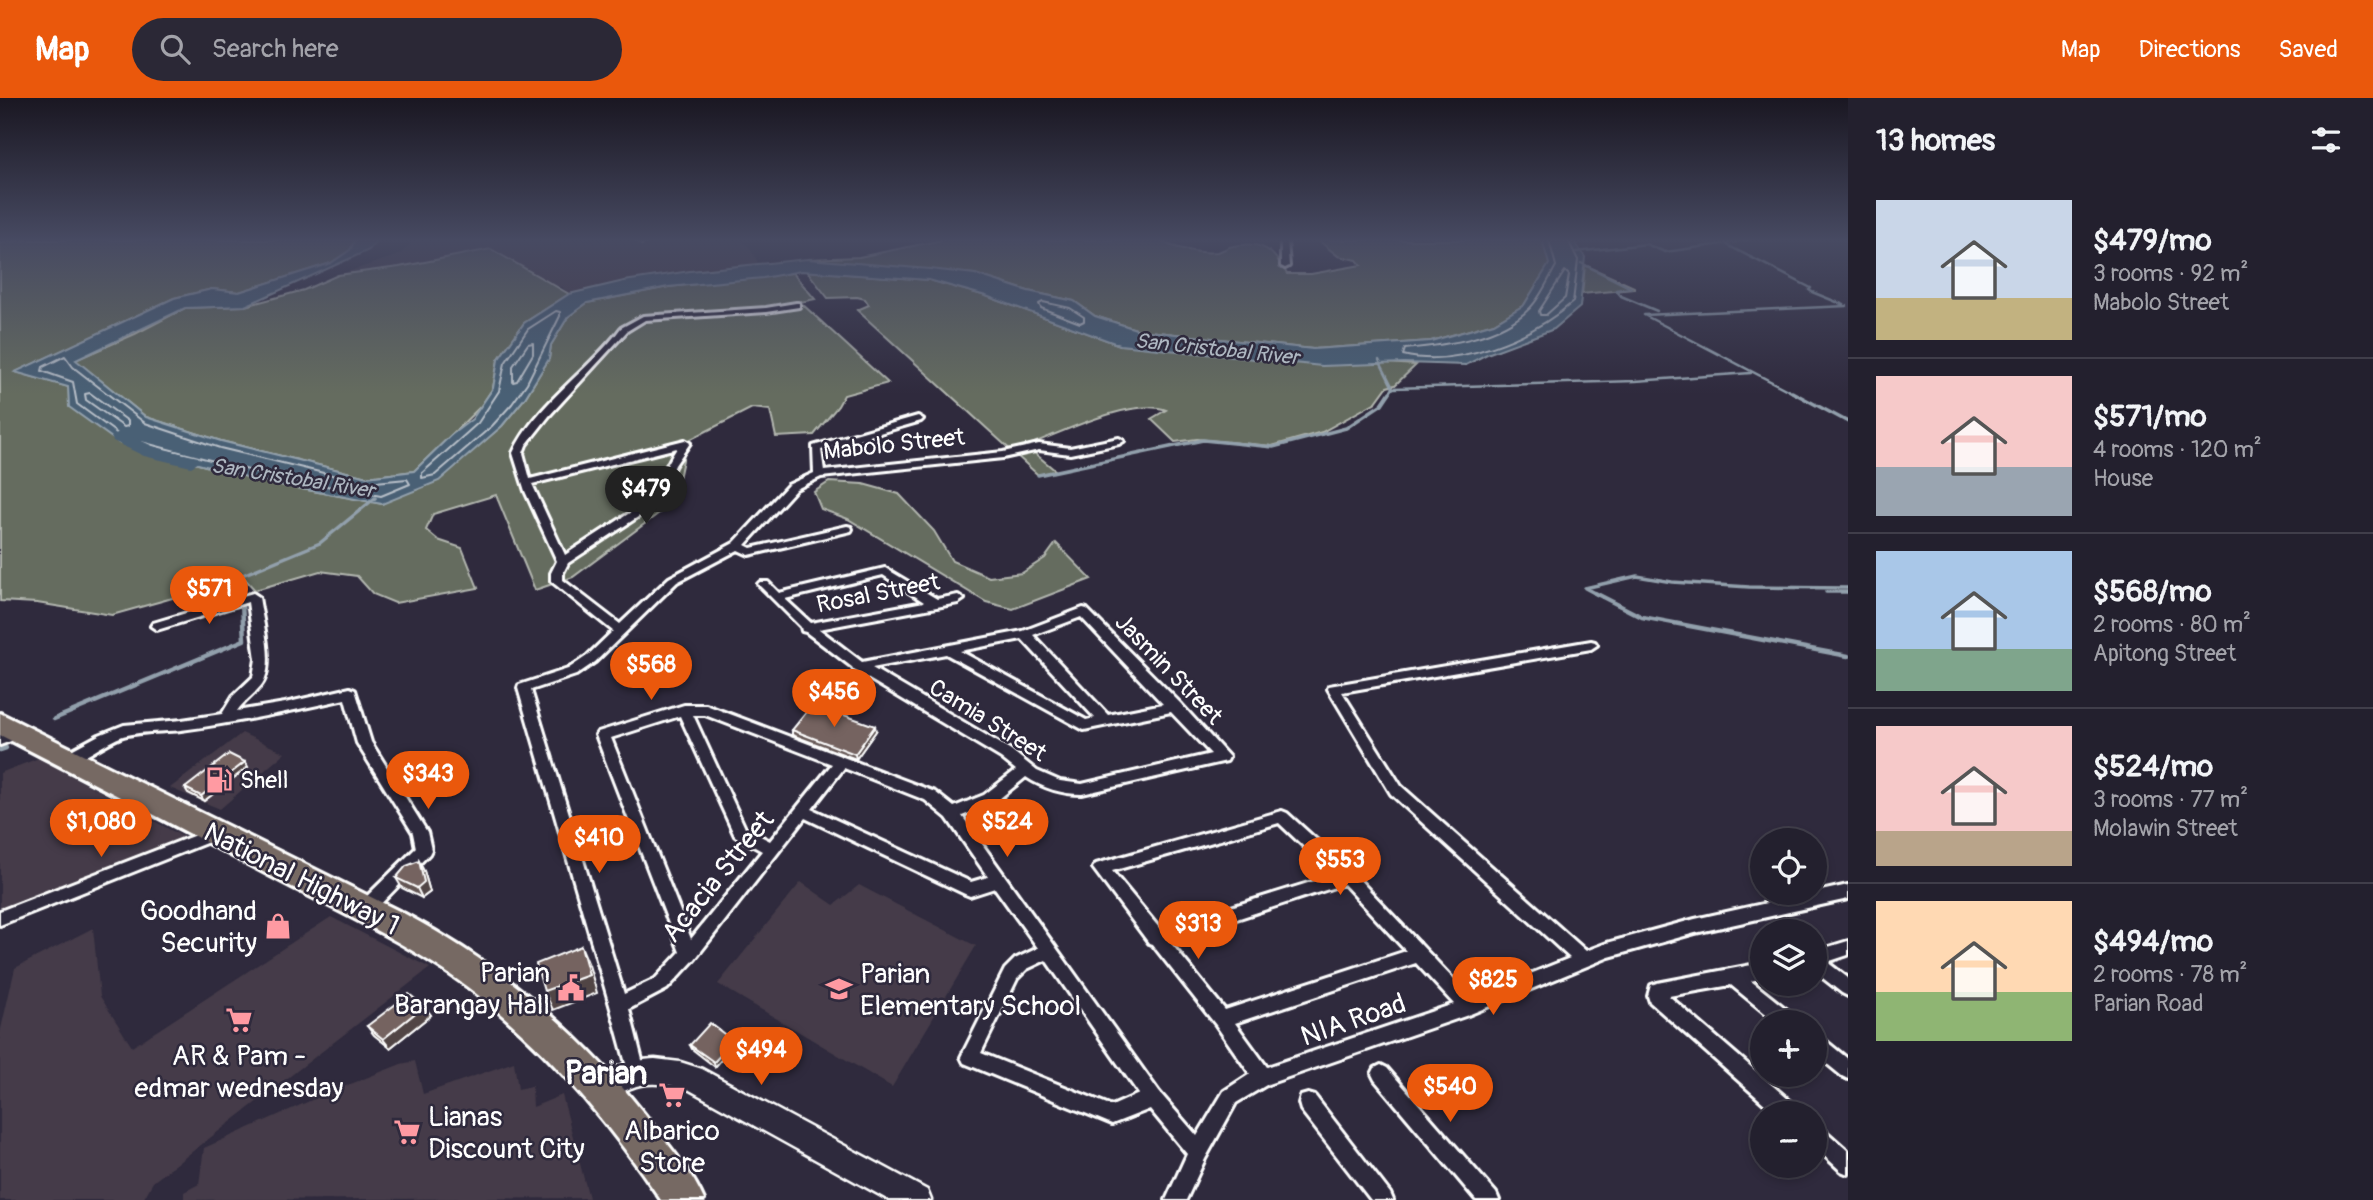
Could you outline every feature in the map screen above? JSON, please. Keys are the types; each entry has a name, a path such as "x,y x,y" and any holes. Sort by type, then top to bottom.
{"highway":[{"name":"National Highway 1","path":"7,732 69,758 365,909 456,960 554,1040 651,1151 684,1200"}],"main road":[{"path":"600,1091 615,1080 636,1072 667,1072 693,1078 917,1200"}],"street":[{"path":"563,561 521,472 518,451 523,439 563,395 581,379 624,328 643,318 766,310 796,305"},
{"path":"819,474 816,448 918,419"},
{"name":"Mabolo Street","path":"636,1072 619,1005 524,688 572,672 591,659 673,580 738,545 792,487 819,474 989,456 1039,447 1070,451 1119,440"},
{"path":"528,482 685,443 670,465 655,498 646,507 563,561 557,573 556,581 621,631"},
{"path":"738,545 749,552 847,529"},
{"path":"776,597 885,570 934,603"},
{"name":"Camia Street","path":"764,584 806,628 858,667 1006,754 1024,771 1050,786 1065,790 1082,789 1222,757"},
{"path":"157,626 253,597 262,659 260,679 238,699 226,718"},
{"name":"Rosal Street","path":"806,628 958,599"},
{"name":"Jasmin Street","path":"1025,634 1083,612 1222,757"},
{"path":"858,667 1025,634 1106,721"},
{"path":"1582,958 1396,790 1334,689 1591,645"},
{"path":"947,649 1084,725 1175,706"},
{"path":"69,758 124,730 226,718 350,693 364,743 420,832 424,850 365,909"},
{"path":"684,710 740,832 772,849"},
{"path":"689,954 603,736 684,710 706,710 930,796 952,814 1153,1098 1198,1152"},
{"name":"Acacia Street","path":"619,1005 661,984 689,954 841,762"},
{"path":"952,814 989,799 1024,771"},
{"path":"803,811 970,890 999,880"},
{"path":"1263,1077 1222,1019 1101,869 1282,817 1347,877 1468,1007"},
{"path":"0,919 216,833"},
{"path":"1155,938 1347,877"},
{"name":"NIA Road","path":"1176,1200 1198,1152 1230,1097 1263,1077 1468,1007 1582,958 1695,926 1848,892"},
{"path":"1827,956 1848,948"},
{"path":"1049,951 1021,964 1011,974 970,1057 1112,1115 1153,1098"},
{"path":"1222,1019 1419,954"},
{"path":"1827,970 1848,988"},
{"path":"1750,974 1657,991 1656,996 1775,1101"},
{"path":"1735,978 1774,1010"},
{"path":"1827,1053 1848,1070"},
{"path":"1381,1074 1489,1200"},
{"path":"1308,1103 1383,1200"},
{"path":"1827,1146 1848,1164"}],"shaded area":[{"path":"242,733 285,753 220,809 170,788"},
{"path":"39,758 189,840 0,913 0,773"},
{"name":"Parian Elementary School","path":"801,882 834,905 859,885 976,946 892,1087 718,984"},
{"path":"331,917 430,968 153,1182 143,1200 0,1200 0,1033 15,968 93,928 100,996 132,1047"},
{"name":"Lianas Discount City","path":"415,1061 423,1094 514,1062 518,1089 532,1086 533,1107 562,1095 589,1198 184,1200 184,1192 199,1184 204,1148 323,1095"}],"green space":[{"path":"0,291 202,291 174,298 16,372 69,387 119,443 270,483 382,504 474,449 502,426 525,398 549,359 551,345 568,317 587,303 646,291 809,291 815,299 800,302 888,383 844,395 814,435 776,437 770,410 752,408 687,441 674,502 573,577 535,590 496,495 433,514 426,530 438,540 462,548 478,588 395,603 373,594 357,576 320,571 255,590 244,578 112,615 37,603 0,601"},
{"path":"299,291 565,291 569,294 524,323 498,360 493,388 481,406 414,471 367,477 221,441 146,417 75,360 135,334 185,308 245,306"},
{"path":"823,291 970,291 1120,345 1416,365 1395,385 1387,387 1376,402 1322,432 1272,446 1197,439 1175,442 1151,419 1166,410 1152,407 1116,412 1026,446 1056,471 1038,475 857,310 869,305 865,299 828,298"},
{"path":"1030,291 1532,291 1524,305 1494,323 1431,341 1313,349 1139,330 1095,316 1074,301"},
{"path":"1582,291 1609,291 1582,294"},
{"path":"829,482 863,484 899,494 934,531 952,561 989,577 1022,573 1045,558 1056,543 1091,579 1013,609 986,602 848,519 821,509 814,492"}],"water":[{"path":"202,291 277,291 245,306 185,308 76,360 146,417 221,441 367,477 414,471 451,435 472,419 493,388 498,360 524,323 569,294 580,291 646,291 587,303 568,317 551,345 549,359 525,398 502,426 439,481 382,504 270,483 119,443 69,407 68,387 15,372 174,298"},
{"path":"970,291 1030,291 1074,301 1095,316 1139,330 1313,349 1431,341 1494,323 1524,305 1532,291 1582,291 1580,307 1554,329 1487,354 1466,365 1404,363 1322,366 1120,345"}],"building":[{"path":"813,704 875,726 855,754 792,730"},
{"name":"Shell","path":"229,754 245,762 201,796 185,788"},
{"path":"419,861 424,882 417,888 396,878 406,866"},
{"path":"581,946 589,975 544,991 536,964"},
{"path":"409,994 424,1006 383,1039 367,1026"},
{"path":"710,1023 733,1041 714,1062 690,1045"}],"waterway":[{"path":"1617,291 1621,296 1657,311"},
{"path":"1811,291 1844,305"},
{"path":"1795,394 1644,315 1847,306"},
{"path":"1379,360 1393,388"},
{"path":"1393,388 1635,381 1751,373"},
{"path":"1389,394 1393,388"},
{"path":"1038,475 1203,440 1273,447 1346,428 1382,404 1390,392"},
{"path":"1792,392 1848,422"},
{"name":"San Cristobal River","path":"120,437 151,452 191,461"},
{"path":"242,595 240,576 320,543 375,498"},
{"path":"1598,595 1585,588 1637,576 1672,582 1749,587 1848,588"},
{"path":"1826,592 1848,592"},
{"path":"1595,593 1642,617 1848,656"},
{"path":"54,719 244,640 242,603"},
{"path":"0,750 6,748"}],"place":[{"name":"Shell","path":"219,780"},
{"name":"Goodhand Security","path":"278,926"},
{"name":"Parian Barangay Hall","path":"571,988"},
{"name":"Parian Elementary School","path":"839,989"},
{"name":"AR & Pam - edmar wednesday","path":"239,1020"},
{"name":"Albarico Store","path":"672,1095"},
{"name":"Lianas Discount City","path":"407,1132"}],"district":[{"name":"Parian","path":"606,1072"}]}
